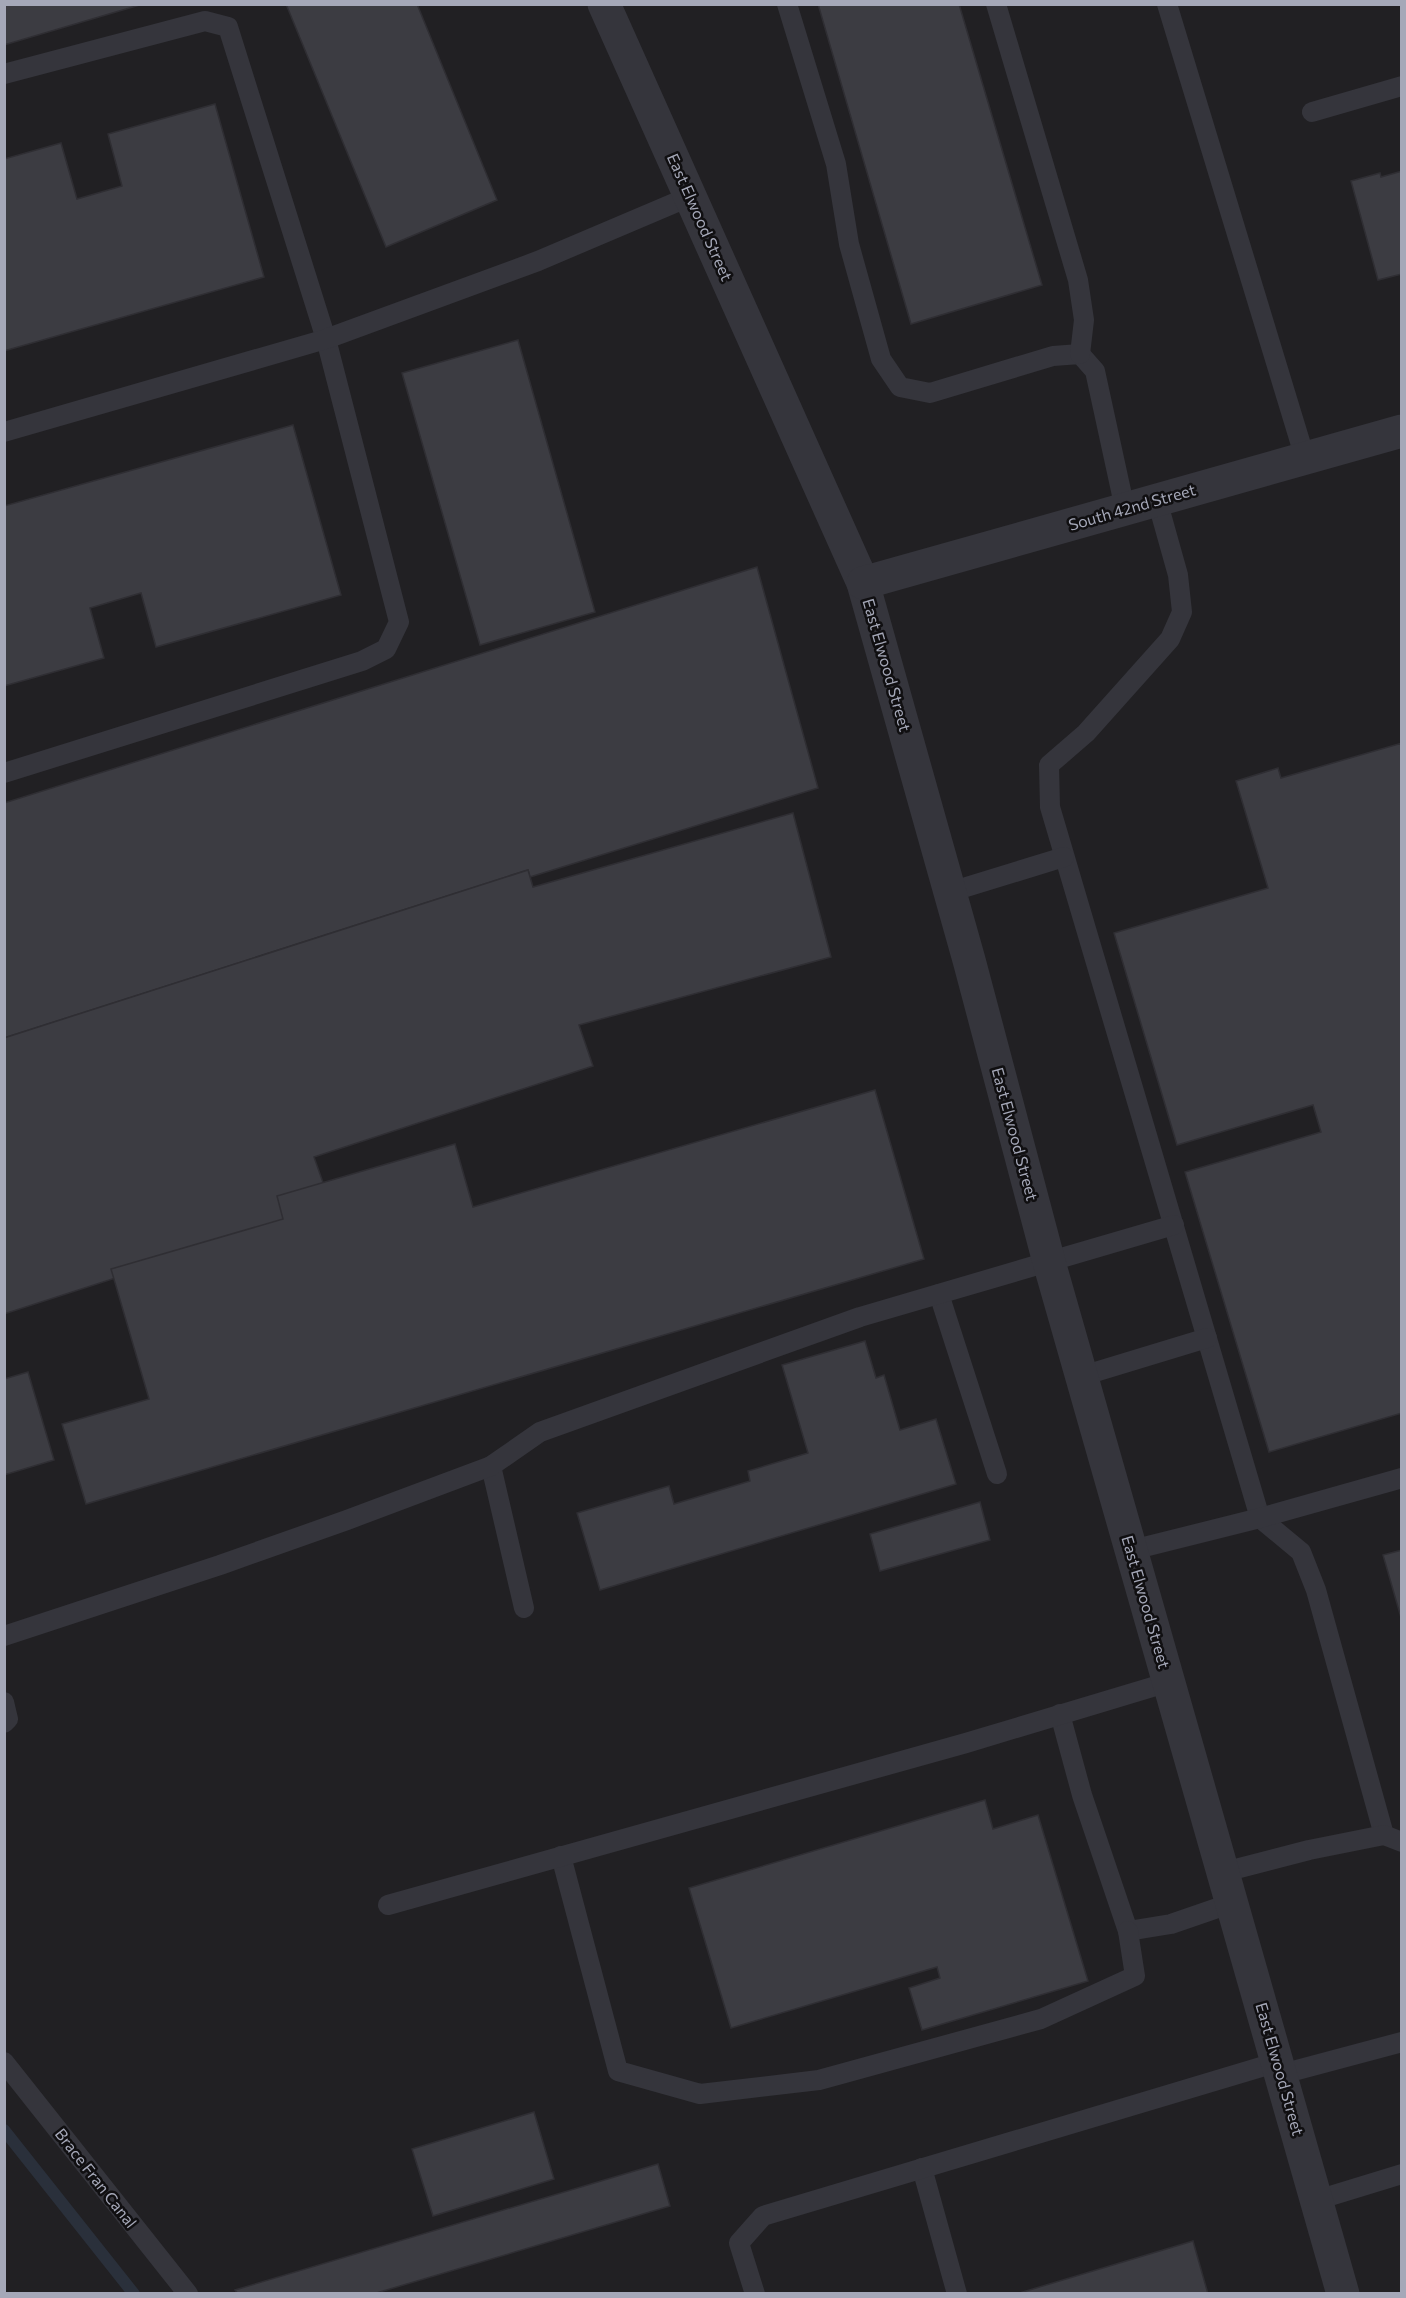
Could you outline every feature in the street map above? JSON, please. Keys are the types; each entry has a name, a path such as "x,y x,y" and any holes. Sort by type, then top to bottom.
{"street":[{"name":"East Elwood Street","path":"604,4 864,583 1049,1262 1343,2294"},
{"name":"South 42nd Street","path":"864,583 1401,431"}],"lane":[{"path":"787,4 836,164 849,244 881,359 900,387 930,393 1053,356 1080,354"},
{"path":"996,4 1078,280 1084,320 1080,354 1095,371 1125,509"},
{"path":"1167,4 1305,458"},
{"path":"4,74 205,21 228,27 326,339 399,622 386,649 362,661 4,773"},
{"path":"1312,112 1401,86"},
{"path":"4,432 326,339 538,261 691,196"},
{"path":"1157,500 1178,575 1182,612 1170,639 1086,733 1049,765 1050,807 1260,1518 1301,1552 1316,1590 1393,1838 1310,1850 1224,1872"},
{"path":"950,892 1064,857"},
{"path":"4,1636 220,1565 491,1466 540,1432 860,1317 1174,1225"},
{"path":"939,1294 997,1474"},
{"path":"1082,1376 1207,1338"},
{"path":"491,1466 524,1608"},
{"path":"1132,1550 1260,1518 1401,1478"},
{"path":"388,1905 1169,1682"},
{"path":"4,1702 8,1719 4,1723"},
{"path":"561,1856 618,2071 700,2094 819,2080 1041,2019 1136,1976 1128,1931 1082,1795 1060,1714"},
{"path":"1128,1931 1171,1924 1232,1903"},
{"path":"755,2294 739,2243 763,2216 922,2168 1280,2068 1401,2042"},
{"name":"Brace Fran Canal","path":"4,2062 188,2294"},
{"path":"922,2168 957,2294"},
{"path":"1317,2200 1401,2174"}],"shaded area":[{"path":"5,5 1401,5 1401,2293 5,2293"}],"building":[{"path":"4,4 143,4 4,45"},
{"path":"286,4 417,4 497,200 386,247"},
{"path":"818,4 959,4 1042,285 911,324"},
{"path":"215,104 264,277 4,351 4,159 61,143 77,199 122,186 108,134"},
{"path":"1402,171 1402,274 1378,280 1351,181 1380,173 1381,177"},
{"path":"518,340 595,612 480,645 402,373"},
{"path":"293,425 341,595 156,647 141,593 90,608 104,658 4,686 4,506"},
{"path":"757,567 818,788 530,877 528,870 4,1038 4,803"},
{"path":"1402,743 1402,1413 1269,1452 1185,1172 1321,1132 1313,1105 1177,1145 1114,933 1268,888 1236,781 1278,768 1281,778"},
{"path":"793,813 831,957 579,1025 593,1066 314,1157 332,1208 4,1314 4,1038 528,870 533,887"},
{"path":"875,1090 924,1259 86,1504 62,1424 149,1399 111,1269 283,1219 277,1196 455,1144 473,1207"},
{"path":"865,1341 876,1378 884,1375 900,1430 936,1419 956,1484 600,1590 577,1513 669,1486 674,1504 750,1481 748,1471 808,1453 782,1365"},
{"path":"28,1372 54,1460 4,1475 4,1379"},
{"path":"980,1502 990,1540 880,1571 870,1534"},
{"path":"1402,1550 1402,1621 1383,1555"},
{"path":"985,1800 993,1829 1038,1815 1088,1981 922,2030 909,1988 940,1978 937,1967 731,2028 689,1888"},
{"path":"534,2112 554,2179 433,2216 412,2149"},
{"path":"658,2164 670,2206 373,2294 238,2294 235,2290"},
{"path":"1193,2241 1208,2294 1016,2294"}],"waterway":[{"path":"4,2130 134,2294"}]}
